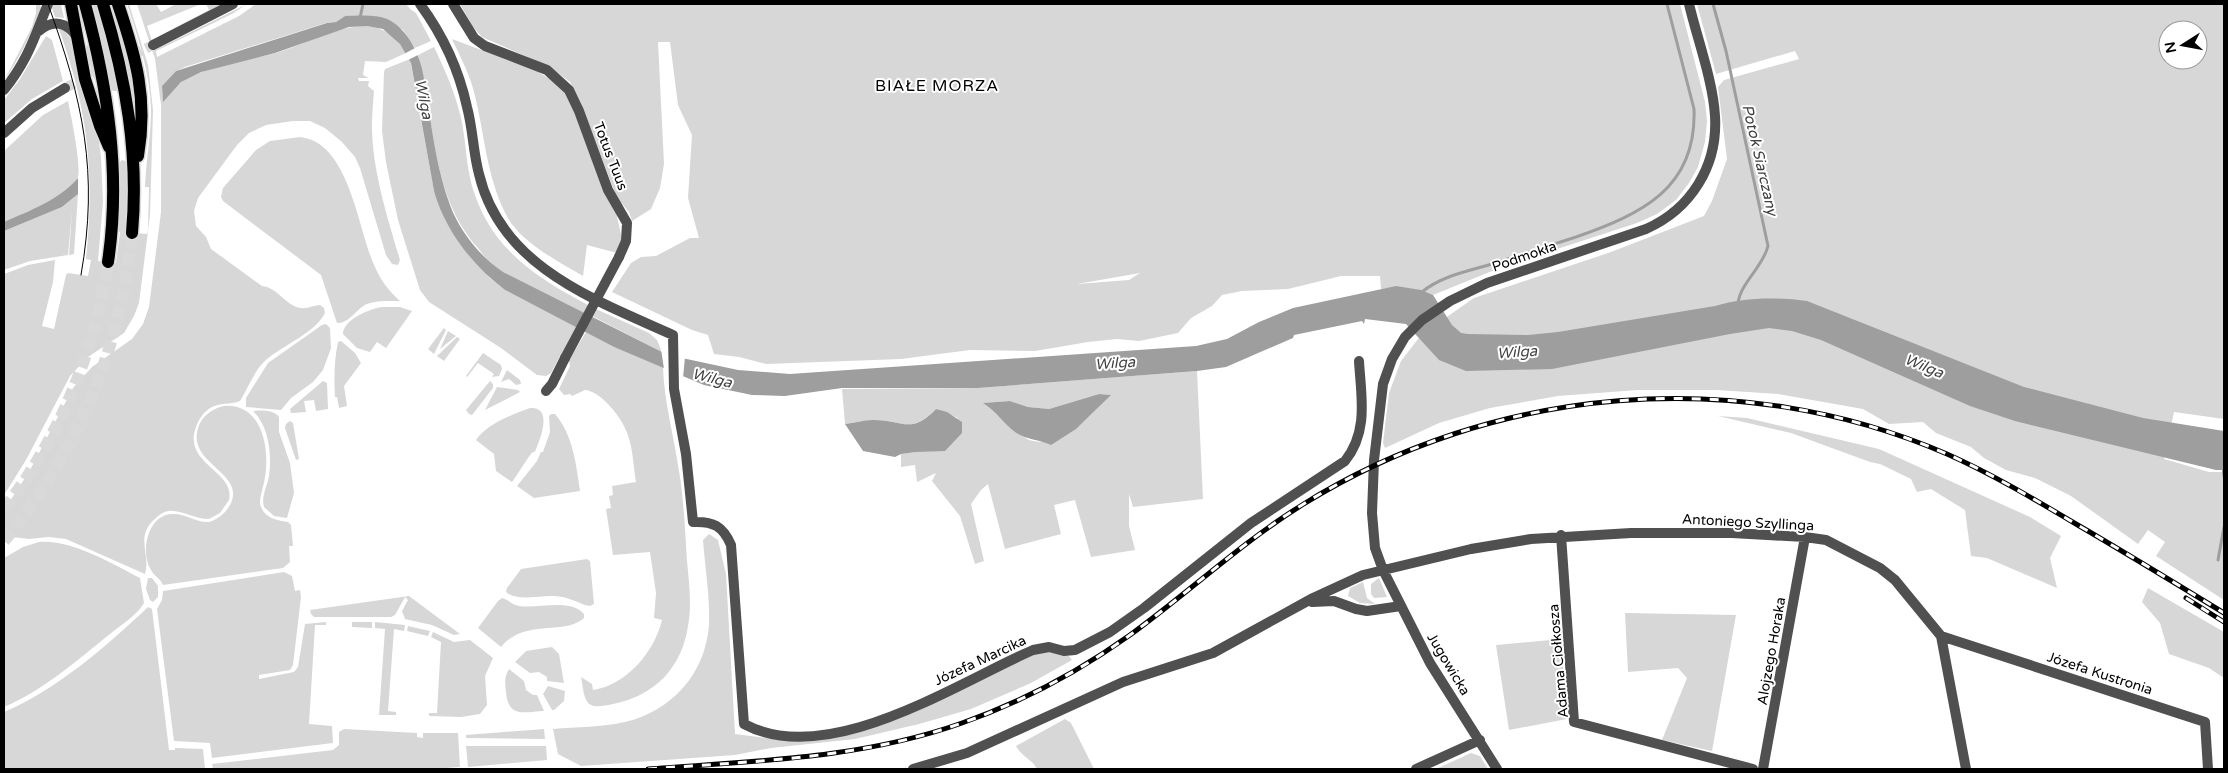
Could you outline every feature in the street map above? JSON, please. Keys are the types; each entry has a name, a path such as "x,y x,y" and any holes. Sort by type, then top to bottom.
{"main road":[{"path":"71,4 85,79 100,126 112,154"},
{"path":"85,4 105,91 112,154 113,211 108,262"},
{"path":"104,4 117,52 127,101 134,178 132,233"},
{"path":"118,4 134,51 141,90 142,133 134,178"}],"street":[{"path":"4,90 22,65 39,31 48,4"},
{"path":"153,45 233,4"},
{"path":"420,4 432,20"},
{"path":"429,4 432,20"},
{"name":"Totus Tuus","path":"453,4 474,38 485,46 547,70 569,90 579,111 608,190 627,223 626,241 546,391"},
{"name":"Podmokła","path":"1383,570 1375,548 1372,513 1378,422 1387,371 1405,337 1422,320 1450,300 1487,283 1646,229 1666,220 1693,194 1699,184 1712,154 1715,140 1715,115 1688,4"},
{"name":"Józefa Marcika","path":"432,20 461,84 483,191 494,215 506,233 531,260 554,276 587,295 673,335 673,378 686,454 693,522 708,522 718,526 727,535 731,545 744,724 765,733 783,737 828,734 867,725 908,710 1032,650 1049,647 1069,651 1084,646 1110,632 1144,608 1251,523 1341,464 1352,450 1363,420"},
{"path":"39,31 49,24 57,23 70,28 77,37"},
{"path":"4,133 32,108 65,88"},
{"path":"1359,361 1363,420 1378,422"},
{"name":"Antoniego Szyllinga","path":"1383,570 1471,549 1561,536 1631,532 1732,532 1826,540 1880,568 1895,580 1941,636 1966,769"},
{"name":"Adama Ciołkosza","path":"1561,536 1574,722 1753,769"},
{"name":"Alojzego Horaka","path":"1763,769 1806,537"},
{"path":"913,769 967,753 1124,682 1213,653 1301,604 1345,583 1383,570"},
{"name":"Jugowicka","path":"1383,570 1430,663 1497,769"},
{"path":"1344,604 1342,596 1345,583"},
{"path":"1301,604 1324,600 1344,604 1356,610 1367,612 1401,606"},
{"name":"Józefa Kustronia","path":"1941,636 2205,722 2208,769"},
{"path":"1416,769 1480,740"}],"shaded area":[{"path":"36,4 40,4 41,8 37,18 20,55 4,81 32,27 36,13"},
{"path":"53,4 61,4 64,18 55,17 52,8"},
{"path":"91,4 97,4 110,48 119,89 117,91 113,91 110,88"},
{"path":"127,4 129,4 148,65 153,110 150,215 139,303 124,333 88,357 70,376 26,460 4,495 4,274 28,265 55,260 53,282 42,326 54,329 66,275 68,273 88,276 91,260 86,259 90,198 87,142 77,87 59,29 65,31 71,39 98,134 103,202 98,261 116,263 120,232 118,231 119,163 122,160 128,162 127,232 147,234 149,187 145,187 151,119 150,95 143,55"},
{"path":"137,4 156,4 161,12 176,4 201,4 147,26 155,50 247,4 232,14 156,51 157,57 239,16 256,4 406,4 416,13 431,41 415,48 403,30 371,16 345,16 336,22 326,23 185,67 176,71 162,86 163,101 183,81 201,72 283,51 332,32 356,26 373,27 385,31 395,38 406,53 386,62 365,61 363,75 369,78 358,78 359,81 369,81 368,86 374,91 372,126 375,160 400,260 398,265 392,264 386,255 355,157 342,142 325,128 310,121 293,121 266,125 249,133 237,145 198,198 194,211 196,226 206,237 211,249 262,286 272,289 295,306 303,308 320,305 324,308 325,313 315,326 262,363 240,401 214,406 198,421 194,440 196,450 202,459 225,482 229,490 229,500 220,513 209,519 171,511 164,512 158,516 149,525 144,538 145,574 66,539 49,537 29,539 4,536 4,510 29,472 73,388 92,367 132,339 143,324 149,307 161,212 161,105 155,59"},
{"path":"206,4 222,4 166,32 209,10"},
{"path":"460,4 1680,4 1705,102 1707,121 1705,142 1698,167 1676,200 1657,214 1637,223 1502,267 1433,295 1408,288 1381,289 1380,276 1341,276 1288,289 1242,291 1222,295 1212,306 1191,318 1178,333 1139,341 1117,339 1035,351 970,350 901,359 766,364 739,357 714,354 708,335 692,330 612,292 631,263 641,257 656,256 690,238 699,238 688,198 692,135 678,105 670,42 658,42 664,164 660,188 651,209 632,221 629,212 617,198 580,101 570,82 550,67 482,37 473,27","holes":["1140,273 1129,280 1077,284"]},
{"path":"1697,4 2224,4 2224,419 2174,412 2164,459 2209,472 2224,472 2224,600 2156,556 2165,542 2148,530 2138,544 2071,496 2035,478 2006,470 1984,458 1971,447 1936,433 1923,422 1889,424 1863,409 1778,394 1717,390 1638,390 1558,396 1490,408 1439,423 1385,448 1383,443 1389,393 1401,361 1418,339 1474,298 1611,252 1704,216 1712,201 1727,159 1718,87 1724,80 1799,59 1795,51 1716,74"},
{"path":"120,20 132,59 137,127 125,61 114,22"},
{"path":"46,36 52,40 63,81 32,99 4,123 4,100 20,79"},
{"path":"452,39 535,70 558,84 569,96 616,212 622,239 617,253 587,245 583,276 532,244 522,236 508,218 494,186 472,85"},
{"path":"90,45 99,93 84,46"},
{"path":"434,47 459,108 472,186 480,208 490,227 503,244 533,271 588,305 584,313 517,281 496,268 484,256 462,227 443,181 418,55"},
{"path":"410,59 434,191 456,237 490,278 505,290 577,327 551,373 546,376 537,375 501,348 429,302 420,290 398,220 386,162 382,131 385,69"},
{"path":"68,101 77,151 78,177 67,191 34,209 4,222 4,151 43,115"},
{"path":"300,137 317,143 330,154 341,171 350,190 375,267 386,286 400,301 379,301 367,304 345,321 337,323 321,275 223,201 221,197 223,188 256,150 270,141"},
{"path":"78,194 74,254 69,255 72,210 68,255 30,261 4,270 4,231 62,207"},
{"path":"383,307 400,307 412,311 386,348 377,342 370,352 357,348 343,334 347,324 358,316"},
{"path":"596,309 649,333 657,340 662,352 592,316"},
{"path":"326,324 330,328 331,348 323,370 313,382 291,398 281,410 246,407 246,398 268,363"},
{"path":"444,328 446,330 434,354 428,349"},
{"path":"448,331 456,336 440,349"},
{"path":"586,332 614,347 663,367 665,393 682,494 690,594 690,610 685,641 673,667 654,687 642,694 628,700 599,706 593,706 586,700 581,677 592,684 593,690 617,682 637,666 645,655 658,632 662,620 654,618 656,593 650,552 613,555 606,509 611,508 609,496 613,495 612,486 636,482 632,449 627,431 608,404 597,395 585,390 572,396 570,394 564,395 559,389 570,366 569,360"},
{"path":"457,337 460,339 444,361 437,356"},
{"path":"341,341 355,353 361,363 344,386 347,406 339,408 337,397 335,397 335,369 338,342"},
{"path":"483,353 501,365 502,369 499,376 492,377 494,374 478,363 467,377 466,376"},
{"path":"507,370 520,380 521,384 516,385 509,379 501,382"},
{"path":"1197,371 1203,499 1133,507 1129,494 1129,526 1135,550 1091,557 1075,500 1054,505 1061,534 1005,549 988,484 971,504 984,561 975,564 960,516 932,481 936,473 917,482 915,465 901,467 901,454 916,452 958,418 936,409 919,422 912,424 883,420 865,420 845,424 842,389 978,388","holes":["1099,394 1110,395 1075,429 1053,440 1041,442 1024,438 984,403 1010,401 1028,407 1049,409"]},
{"path":"323,381 327,383 328,409 316,411 314,400 304,401 306,412 291,413 290,409"},
{"path":"490,381 493,384 493,388 472,415 469,414 466,410"},
{"path":"497,387 518,390 520,392 485,410"},
{"path":"224,406 237,407 247,412 261,429 266,453 266,466 260,504 267,515 274,519 288,522 291,525 293,546 289,546 290,562 283,568 163,585 151,570 146,554 146,545 151,528 163,516 172,514 209,522 221,516 230,505 233,493 230,484 206,458 199,448 197,437 200,423 204,417 213,410"},
{"path":"530,408 538,409 542,413 542,433 535,451 512,482 496,471 494,454 476,440 486,429 507,417"},
{"path":"253,411 271,412 279,417 279,432 290,463 294,493 287,518 274,516 264,507 264,495 270,468 268,441 263,425"},
{"path":"555,414 561,422 570,440 580,491 534,498 517,486 537,461 541,452 543,452 550,432 549,416"},
{"path":"1718,416 1747,418 1879,449 2030,517 2061,536 2050,558 2057,588 1987,558 1971,556 1965,510 1931,489 1917,492 1911,479 1880,464 1791,433"},
{"path":"290,421 293,423 299,459 296,460 285,428 286,424"},
{"path":"709,534 718,540 726,574 735,734 775,739 854,732 881,725 922,707 1027,655 1050,651 1069,656 1072,660 1031,683 971,709 919,724 855,739 771,748 735,755 581,766 558,754 553,729 607,725 642,717 658,709 671,699 684,687 693,674 701,658 709,624 703,540"},
{"path":"39,542 64,544 78,548 140,578 144,603 128,620 59,674 33,692 4,707 4,558 23,547"},
{"path":"587,559 590,561 594,604 590,606 560,596 516,597 506,592 521,569"},
{"path":"284,572 292,576 295,591 300,590 301,597 293,665 290,670 259,675 259,679 294,672 298,667 305,624 326,622 326,625 315,625 309,724 332,726 333,743 212,758 210,743 174,741 157,609 162,600 163,591"},
{"path":"148,578 152,578 158,586 158,597 153,602 150,600 146,589"},
{"path":"1379,578 1387,597 1374,598 1371,594 1371,584"},
{"path":"1363,582 1367,598 1375,604 1360,603 1348,596 1350,588"},
{"path":"2148,588 2224,632 2224,678 2209,668 2169,654 2160,623 2142,602"},
{"path":"409,596 460,634 454,635 432,625 405,619 402,611 408,600 405,597 395,615 391,617 314,617 310,610"},
{"path":"502,598 519,606 527,607 571,606 584,614 584,618 566,626 521,633 511,638 501,647 478,628"},
{"path":"148,607 152,609 169,750 175,750 175,748 203,749 205,769 4,769 4,712 61,680 116,636"},
{"path":"1625,613 1736,615 1712,751 1662,740 1687,678 1678,668 1628,672"},
{"path":"352,622 372,622 372,628 352,627"},
{"path":"375,622 405,625 404,631 394,629 388,711 396,712 396,715 379,715 385,629 375,628"},
{"path":"408,626 430,631 428,636 407,631"},
{"path":"433,632 454,642 470,640 493,658 485,676 487,705 480,714 461,717 429,716 429,713 437,713 441,642 431,637"},
{"path":"1561,639 1567,719 1509,730 1496,645"},
{"path":"552,647 559,654 564,683 547,681 547,677 539,672 530,673 515,662 526,651"},
{"path":"509,669 524,681 526,690 533,695 537,695 544,711 518,712 510,706 507,700 505,683"},
{"path":"548,686 565,691 564,701 554,710 552,710 543,694"},
{"path":"1065,719 1071,723 1094,769 1037,769 1016,746"},
{"path":"344,729 417,733 417,737 423,738 423,733 458,733 460,767 430,769 213,769 212,764 333,750 339,745 339,732"},
{"path":"544,729 545,739 466,738 466,735"},
{"path":"466,746 546,746 547,760 468,767"},
{"path":"1471,753 1480,756 1488,769 1436,769"}],"water":[{"name":"Wilga","path":"345,16 372,16 387,19 406,34 413,45 423,74 436,155 446,193 459,224 478,251 503,272 668,355 738,370 790,374 1196,346 1227,339 1259,322 1293,308 1396,286 1421,290 1433,295 1452,325 1461,333 1468,334 1528,335 1558,332 1738,301 1784,299 1807,301 2024,387 2143,418 2224,431 2224,470 2216,470 2015,421 1970,406 1821,340 1792,331 1769,328 1552,369 1466,371 1439,360 1406,324 1365,319 1364,324 1362,321 1294,335 1293,338 1226,367 1197,371 978,388 842,388 785,396 752,395 704,385 614,347 505,290 471,258 461,246 445,219 434,191 411,63 400,44 383,29 367,26 349,27 275,53 201,72 181,82 163,102 162,86 176,71 327,23 336,22"},
{"path":"78,178 78,194 62,207 4,231 4,222 34,209 53,198"},
{"path":"1099,394 1111,395 1076,429 1051,445 1019,435 983,403 1010,401 1028,407 1049,409"},
{"path":"936,409 947,412 962,422 962,433 945,451 916,452 901,454 895,457 863,451 845,424 865,420 883,420 912,424 927,417"}],"pier":[{"path":"417,47 420,54 408,60 404,54"},
{"path":"661,349 685,357 683,378 664,369"}],"waterway":[{"path":"360,18 363,4"},
{"path":"1422,292 1430,286 1456,275 1576,237 1622,219 1643,207 1675,179 1686,160 1692,137 1694,109 1667,4"},
{"name":"Potok Siarczany","path":"1713,4 1726,51 1768,246 1762,261 1743,288 1738,303"},
{"path":"2223,467 2224,476"},
{"path":"2218,560 2224,527"}],"tunnel":[{"path":"65,88 153,45"},
{"path":"4,541 54,472 92,397 118,317 132,233"},
{"path":"4,509 42,453 72,393 94,329 108,262"}],"tram line":[{"path":"48,4 79,105 84,137 88,170 88,203 81,275"}],"railway":[{"path":"648,769 767,760 846,751 924,735 984,715 1028,696 1070,674 1110,649 1152,619 1279,520 1302,505 1376,465 1455,434 1536,412 1619,401 1702,399 1785,407 1867,425 1947,454 1997,478 2224,613"},
{"path":"2186,598 2224,622"}],"district":[{"name":"BIAŁE MORZA","path":"937,85"}]}
